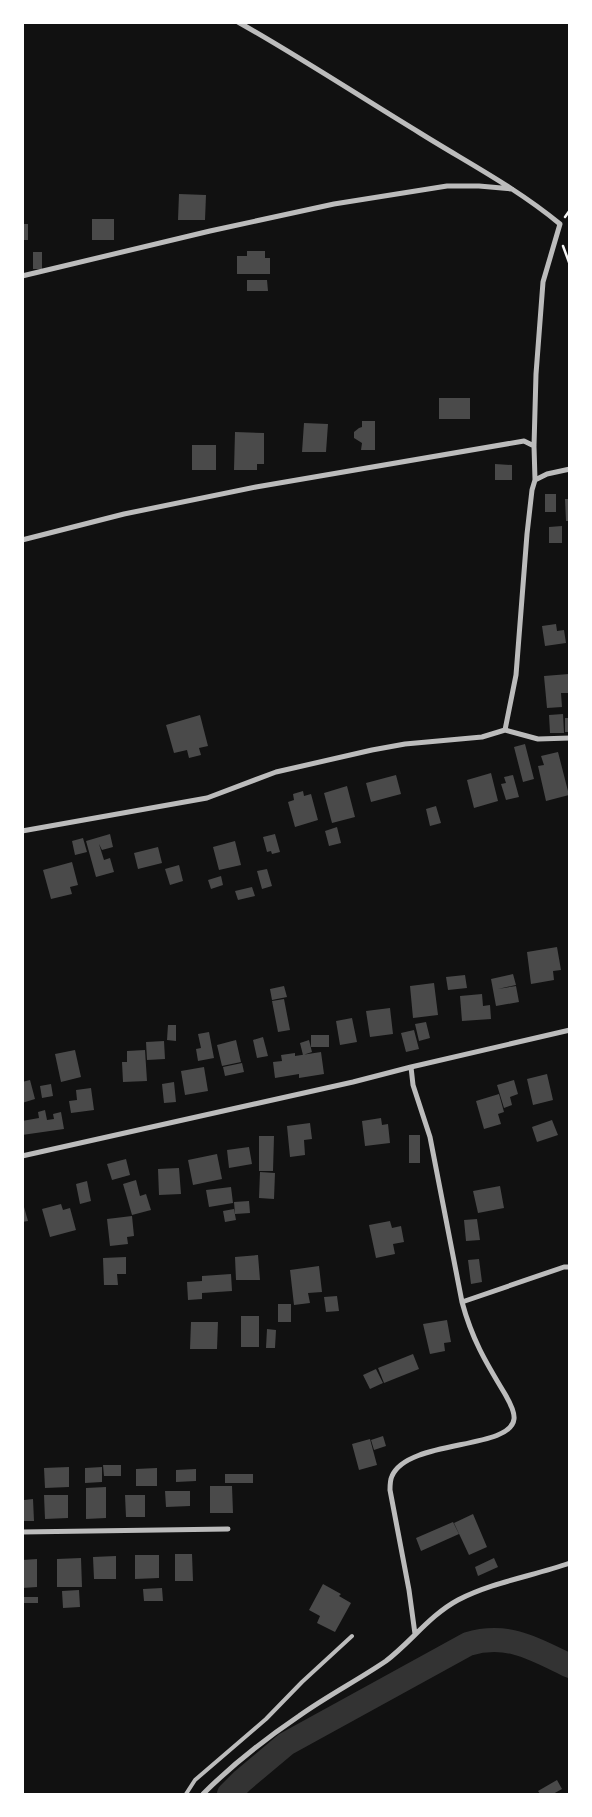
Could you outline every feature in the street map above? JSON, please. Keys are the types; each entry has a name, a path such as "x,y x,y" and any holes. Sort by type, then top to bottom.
{"street":[{"path":"238,22 292,52 421,134 514,189 560,224 543,282 534,446 535,480 532,490 527,534 516,675 505,730"},
{"path":"22,276 334,204 447,186 514,189"},
{"path":"22,540 124,514 256,487 524,441 534,446"},
{"path":"535,480 547,474 570,469"},
{"path":"22,831 207,798 276,772 405,744 482,737 505,730 538,739 570,738"},
{"path":"22,1156 353,1082 411,1066 570,1030"},
{"path":"411,1066 413,1086 430,1137 462,1302 469,1326 478,1348 512,1408 515,1418 512,1426 490,1438 439,1449 408,1459 397,1467 391,1477 390,1490 410,1590 414,1634"},
{"path":"462,1302 564,1267 570,1267"},
{"path":"22,1532 228,1529"},
{"path":"202,1794 268,1738 300,1715 387,1660 430,1619 458,1600 493,1586 570,1563"}],"lane":[{"path":"186,1794 195,1780 266,1719 302,1682 352,1636"}],"building":[{"path":"179,194 206,195 205,220 178,220"},
{"path":"92,219 114,219 114,240 92,240"},
{"path":"22,224 28,224 28,240 22,240"},
{"path":"247,251 265,251 265,258 270,258 270,274 237,274 237,256 247,256"},
{"path":"33,252 42,252 42,269 33,269"},
{"path":"247,280 267,280 268,291 247,291"},
{"path":"439,398 470,398 470,419 439,419"},
{"path":"362,421 375,421 375,450 361,450 362,443 354,438 354,432 362,427"},
{"path":"304,423 328,424 326,452 302,452"},
{"path":"235,432 264,433 264,464 257,464 257,470 234,470"},
{"path":"192,445 216,445 216,470 192,470"},
{"path":"495,464 512,465 512,480 495,480"},
{"path":"545,494 556,494 556,512 545,512"},
{"path":"565,499 570,499 570,521 566,521"},
{"path":"562,526 562,543 549,543 549,527"},
{"path":"556,624 557,631 564,630 566,643 545,646 542,626"},
{"path":"569,674 570,693 561,693 562,707 547,708 544,676"},
{"path":"563,714 564,733 550,733 549,715"},
{"path":"200,715 208,746 199,748 201,755 189,758 187,750 174,753 166,725"},
{"path":"565,718 570,718 570,732 565,732"},
{"path":"525,744 534,779 523,782 514,747"},
{"path":"558,752 569,795 546,801 538,766 544,765 541,756"},
{"path":"491,773 498,801 474,808 467,780"},
{"path":"396,775 401,794 371,802 366,783"},
{"path":"513,775 519,797 506,800 501,784 506,783 504,777"},
{"path":"347,786 355,817 332,823 324,793"},
{"path":"303,791 304,796 311,794 318,820 295,827 288,802 294,800 293,794"},
{"path":"436,806 441,823 430,826 426,809"},
{"path":"337,827 341,843 329,846 325,831"},
{"path":"110,834 113,847 102,850 99,844 104,860 110,858 114,872 96,877 86,841"},
{"path":"275,834 280,852 272,854 271,851 267,852 263,837"},
{"path":"83,838 87,852 75,855 72,841"},
{"path":"235,841 241,865 219,870 213,847"},
{"path":"158,847 162,863 138,869 134,853"},
{"path":"72,862 78,885 70,887 72,894 51,899 43,870"},
{"path":"179,865 183,881 170,885 165,869"},
{"path":"267,869 272,886 262,889 257,871"},
{"path":"221,876 223,885 211,889 208,880"},
{"path":"252,887 255,896 238,900 235,891"},
{"path":"557,947 561,970 553,971 554,980 531,984 527,952"},
{"path":"513,974 516,985 498,989 516,986 519,1002 496,1006 491,979"},
{"path":"465,975 467,988 448,990 446,977"},
{"path":"434,983 438,1015 413,1018 410,986"},
{"path":"284,986 287,997 272,1000 270,989"},
{"path":"482,994 483,1006 490,1005 491,1019 462,1021 460,996"},
{"path":"284,999 290,1030 278,1032 272,1001"},
{"path":"390,1008 393,1034 370,1037 366,1011"},
{"path":"352,1018 357,1042 340,1045 336,1021"},
{"path":"426,1022 430,1038 419,1041 415,1024"},
{"path":"168,1025 176,1025 176,1041 167,1040"},
{"path":"414,1030 419,1049 406,1052 401,1033"},
{"path":"209,1032 214,1058 198,1061 196,1049 201,1048 198,1034"},
{"path":"311,1035 329,1035 329,1047 311,1047"},
{"path":"263,1037 268,1056 257,1058 253,1040"},
{"path":"236,1040 241,1062 222,1066 217,1045"},
{"path":"309,1040 312,1052 303,1055 300,1043"},
{"path":"164,1041 165,1059 147,1060 146,1042"},
{"path":"75,1050 81,1077 61,1082 55,1054"},
{"path":"145,1050 147,1081 123,1082 122,1062 127,1062 127,1051"},
{"path":"321,1052 324,1074 299,1078 299,1074 275,1078 273,1062 282,1061 281,1055 295,1053 295,1056"},
{"path":"242,1063 244,1072 225,1076 223,1067"},
{"path":"204,1067 208,1091 185,1095 181,1071"},
{"path":"547,1074 553,1100 533,1105 527,1079"},
{"path":"30,1080 35,1099 22,1103 22,1082"},
{"path":"514,1080 518,1094 510,1097 512,1105 504,1108 497,1085"},
{"path":"174,1082 176,1102 164,1103 162,1084"},
{"path":"51,1084 53,1096 42,1098 40,1086"},
{"path":"91,1088 94,1110 71,1113 69,1101 77,1100 76,1090"},
{"path":"499,1094 504,1112 498,1114 501,1124 484,1129 476,1101"},
{"path":"45,1110 47,1120 54,1119 53,1114 61,1112 64,1129 22,1135 22,1121 39,1118 38,1112"},
{"path":"381,1118 382,1125 388,1124 390,1143 365,1146 362,1121"},
{"path":"552,1120 558,1135 537,1142 532,1127"},
{"path":"310,1123 312,1139 304,1140 305,1155 290,1157 287,1126"},
{"path":"409,1135 420,1135 420,1163 409,1163"},
{"path":"259,1136 274,1136 273,1171 259,1171"},
{"path":"249,1147 252,1164 229,1168 227,1150"},
{"path":"217,1154 222,1179 193,1185 188,1160"},
{"path":"126,1159 130,1175 112,1180 107,1164"},
{"path":"179,1168 181,1194 159,1195 158,1169"},
{"path":"260,1172 275,1173 274,1199 259,1198"},
{"path":"136,1180 140,1196 146,1194 151,1210 132,1215 123,1184"},
{"path":"87,1181 91,1201 80,1204 76,1184"},
{"path":"500,1186 504,1208 478,1213 473,1191"},
{"path":"231,1187 233,1203 209,1207 206,1190"},
{"path":"22,1200 28,1221 22,1222"},
{"path":"249,1201 250,1213 235,1214 234,1202"},
{"path":"61,1204 63,1210 70,1208 76,1230 50,1237 42,1209"},
{"path":"234,1209 236,1220 225,1222 223,1211"},
{"path":"132,1216 134,1236 127,1237 128,1244 110,1246 107,1219"},
{"path":"477,1219 480,1240 466,1241 464,1220"},
{"path":"390,1221 392,1228 401,1226 404,1242 393,1244 395,1254 376,1258 369,1225"},
{"path":"258,1255 260,1280 236,1280 235,1257"},
{"path":"126,1257 126,1274 117,1274 118,1285 104,1285 103,1258"},
{"path":"479,1259 482,1282 471,1284 468,1260"},
{"path":"319,1266 322,1292 308,1293 310,1303 294,1305 290,1270"},
{"path":"231,1274 232,1291 202,1293 202,1299 188,1300 187,1282 202,1281 202,1276"},
{"path":"337,1296 339,1311 326,1312 324,1297"},
{"path":"278,1304 291,1304 291,1322 278,1322"},
{"path":"241,1316 259,1316 259,1347 241,1347"},
{"path":"447,1320 451,1342 444,1343 445,1351 430,1354 423,1324"},
{"path":"191,1322 218,1322 217,1349 190,1349"},
{"path":"267,1329 276,1330 275,1348 266,1348"},
{"path":"413,1354 419,1369 384,1383 378,1368"},
{"path":"376,1369 383,1383 370,1389 363,1375"},
{"path":"383,1436 386,1446 374,1450 371,1440"},
{"path":"370,1439 377,1465 359,1470 352,1444"},
{"path":"103,1465 121,1465 121,1476 104,1476"},
{"path":"69,1467 69,1487 45,1488 44,1468"},
{"path":"102,1467 102,1482 85,1483 85,1468"},
{"path":"157,1468 157,1486 136,1486 136,1469"},
{"path":"196,1469 196,1481 176,1482 176,1470"},
{"path":"225,1474 253,1474 253,1483 225,1483"},
{"path":"210,1486 232,1486 233,1513 210,1513"},
{"path":"106,1487 106,1518 86,1519 86,1488"},
{"path":"165,1491 190,1491 190,1506 166,1507"},
{"path":"44,1495 68,1495 68,1518 45,1519"},
{"path":"125,1495 145,1495 145,1517 126,1517"},
{"path":"33,1499 34,1521 24,1521 24,1500"},
{"path":"473,1514 487,1547 469,1555 454,1523"},
{"path":"453,1522 459,1534 421,1551 416,1538"},
{"path":"175,1554 192,1554 193,1581 175,1581"},
{"path":"135,1555 159,1555 159,1578 135,1579"},
{"path":"116,1556 116,1579 94,1579 93,1557"},
{"path":"81,1558 82,1587 57,1587 57,1559"},
{"path":"494,1558 498,1567 478,1576 475,1567"},
{"path":"37,1559 37,1587 22,1588 22,1560"},
{"path":"323,1584 341,1594 339,1596 351,1603 335,1632 317,1623 320,1616 309,1610"},
{"path":"162,1588 163,1601 144,1601 143,1589"},
{"path":"79,1590 80,1607 63,1608 62,1591"},
{"path":"22,1597 38,1597 38,1603 22,1603"},
{"path":"557,1780 562,1789 553,1794 540,1794 538,1791"}],"waterway":[{"path":"229,1794 286,1744 468,1644 482,1641 509,1641 533,1648 570,1666"}]}
